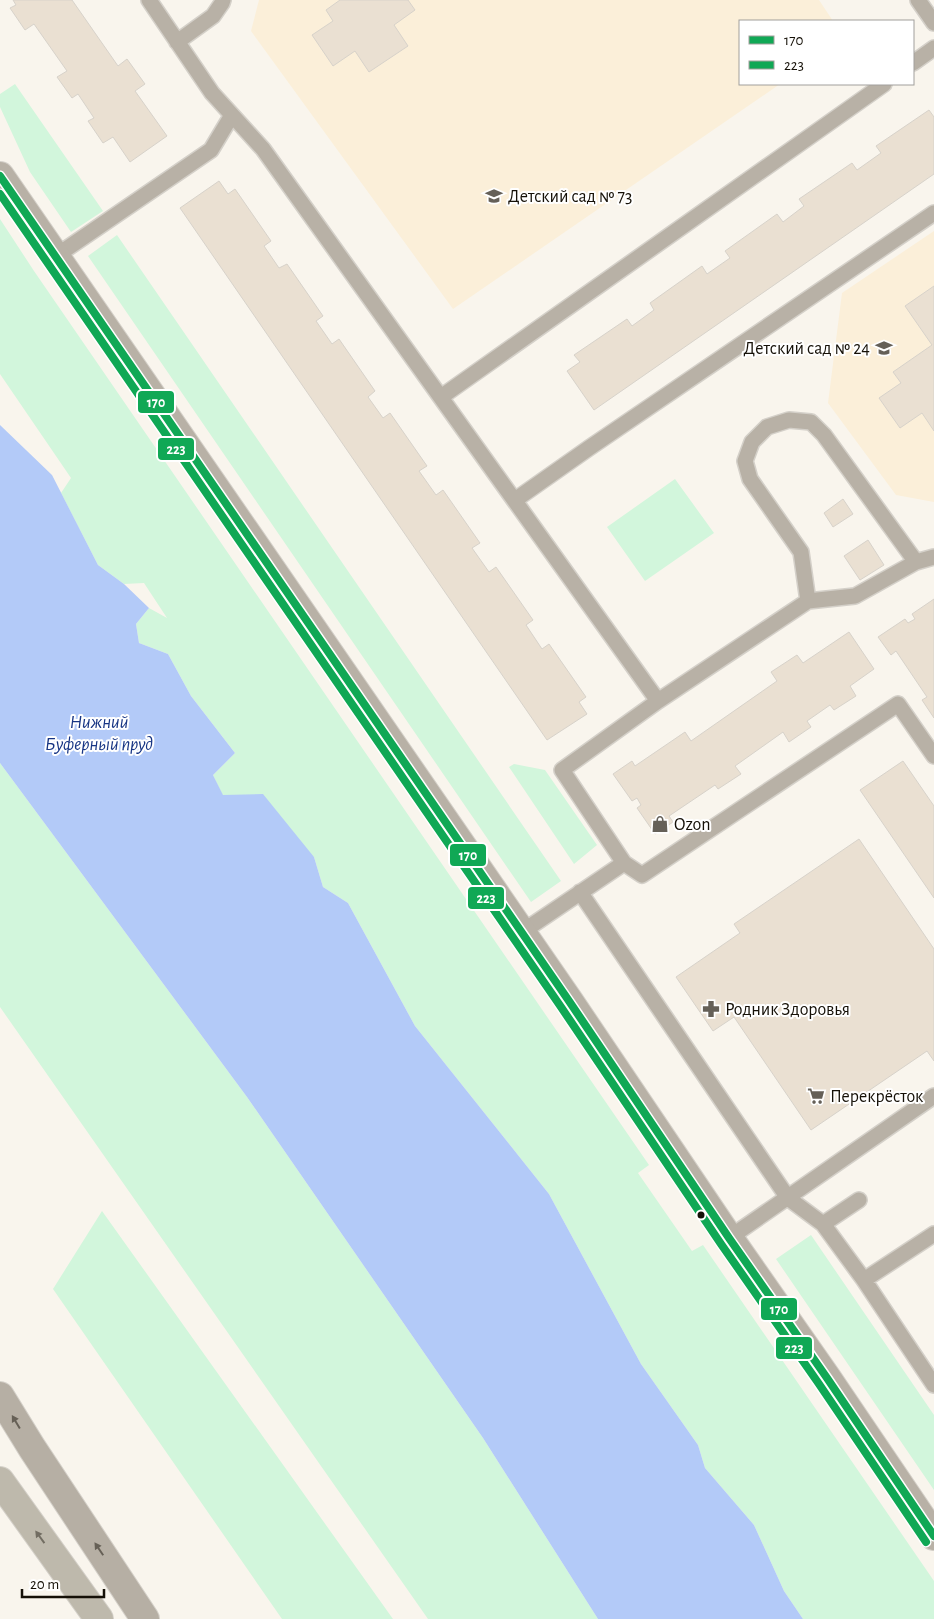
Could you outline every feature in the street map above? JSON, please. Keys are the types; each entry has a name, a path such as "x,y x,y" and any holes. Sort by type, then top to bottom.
{"highway":[{"path":"0,1481 99,1619"}],"main road":[{"path":"0,1396 32,1448 145,1619"}],"street":[{"path":"0,176 522,932 934,1536"}],"lane":[{"path":"149,0 212,93 263,149 658,701"},
{"path":"178,42 212,16 223,0"},
{"path":"918,0 934,23"},
{"path":"914,62 934,48"},
{"path":"441,397 883,85"},
{"path":"56,256 211,150 232,115"},
{"path":"515,500 588,448 934,213"},
{"path":"808,601 801,552 750,479 745,461 752,442 768,427 789,420 811,422 824,436 916,562"},
{"path":"934,557 916,562 855,596 808,601 658,701 562,770 624,863 642,875 898,704 934,756"},
{"path":"522,932 624,863"},
{"path":"580,892 788,1198 824,1224 934,1385"},
{"path":"729,1238 934,1096"},
{"path":"824,1224 859,1200"},
{"path":"864,1280 934,1234"}],"shaded area":[{"name":"Детский сад № 73","path":"259,0 819,0 832,20 739,20 739,85 779,85 453,309 251,31"},
{"name":"Детский сад № 24","path":"934,231 934,502 896,495 828,403 842,293"}],"green space":[{"path":"15,84 103,211 71,232 30,172 0,107 0,94"},
{"path":"0,219 649,1165 638,1173 692,1251 703,1245 934,1581 934,1619 803,1619 784,1591 754,1525 705,1468 698,1445 641,1364 549,1194 415,1026 348,903 323,887 314,857 223,796 213,775 235,753 191,696 168,654 139,643 136,624 149,608 167,618 144,583 124,584 98,565 61,493 71,478 0,374"},
{"path":"117,235 561,881 531,902 88,256"},
{"path":"675,479 714,533 645,581 607,527"},
{"path":"0,763 247,1097 483,1438 598,1619 428,1619 0,1007"},
{"path":"514,764 545,770 597,845 574,864 509,767"},
{"path":"102,1211 393,1619 282,1619 53,1289"},
{"path":"811,1235 934,1415 934,1490 776,1259"}],"water":[{"name":"Нижний Буферный пруд","path":"0,425 52,475 98,565 124,584 149,608 136,624 139,643 168,654 191,696 235,753 213,775 223,795 263,794 314,857 323,887 348,903 415,1026 549,1194 641,1364 698,1445 705,1468 754,1525 784,1591 803,1619 598,1619 483,1438 247,1097 0,763"}],"building":[{"path":"13,0 72,0 118,66 127,59 145,84 135,91 167,136 130,162 113,137 103,143 88,121 94,118 78,94 72,98 57,77 67,71 34,24 25,30 10,8 16,5"},
{"path":"340,0 408,0 415,10 394,25 408,46 369,72 355,51 333,66 312,35 333,21 326,10"},
{"path":"929,110 934,117 934,174 594,410 567,371 580,362 574,355 627,319 632,326 654,310 650,303 702,266 707,274 730,258 725,251 777,214 783,222 804,206 799,199 852,163 857,170 881,153 876,146"},
{"path":"219,181 228,194 235,189 271,241 264,246 279,268 287,264 323,316 316,321 332,344 339,339 375,391 368,397 383,418 390,413 427,466 419,471 436,495 443,490 480,543 472,548 489,572 496,567 533,620 526,625 542,649 549,644 586,697 579,702 587,714 547,740 180,208"},
{"path":"934,286 934,431 922,413 900,428 879,398 901,383 893,372 932,345 905,306"},
{"path":"843,499 853,514 833,527 824,513"},
{"path":"868,540 884,565 860,580 844,556"},
{"path":"934,599 934,718 922,700 927,697 896,651 891,655 878,637 905,619 908,623 915,619 912,614"},
{"path":"849,632 874,669 850,686 856,696 834,710 830,705 807,721 811,727 789,742 783,732 735,766 741,774 718,789 715,785 669,816 673,822 655,834 637,808 641,805 637,798 632,801 613,774 632,761 635,766 685,732 691,741 777,681 771,672 797,655 803,663"},
{"path":"903,761 934,806 934,898 860,790"},
{"path":"859,839 934,949 934,1061 927,1051 811,1130 734,1017 713,1031 676,977 740,933 734,924"}],"transit line":[{"name":"170","path":"0,176 569,1001 934,1536"},
{"name":"223","path":"0,194 561,1007 926,1542"}],"place":[{"name":"Детский сад № 73","path":"494,196"},
{"name":"Детский сад № 24","path":"884,348"},
{"name":"Ozon","path":"660,824"},
{"name":"Родник Здоровья","path":"711,1009"},
{"name":"Перекрёсток","path":"816,1096"}]}
